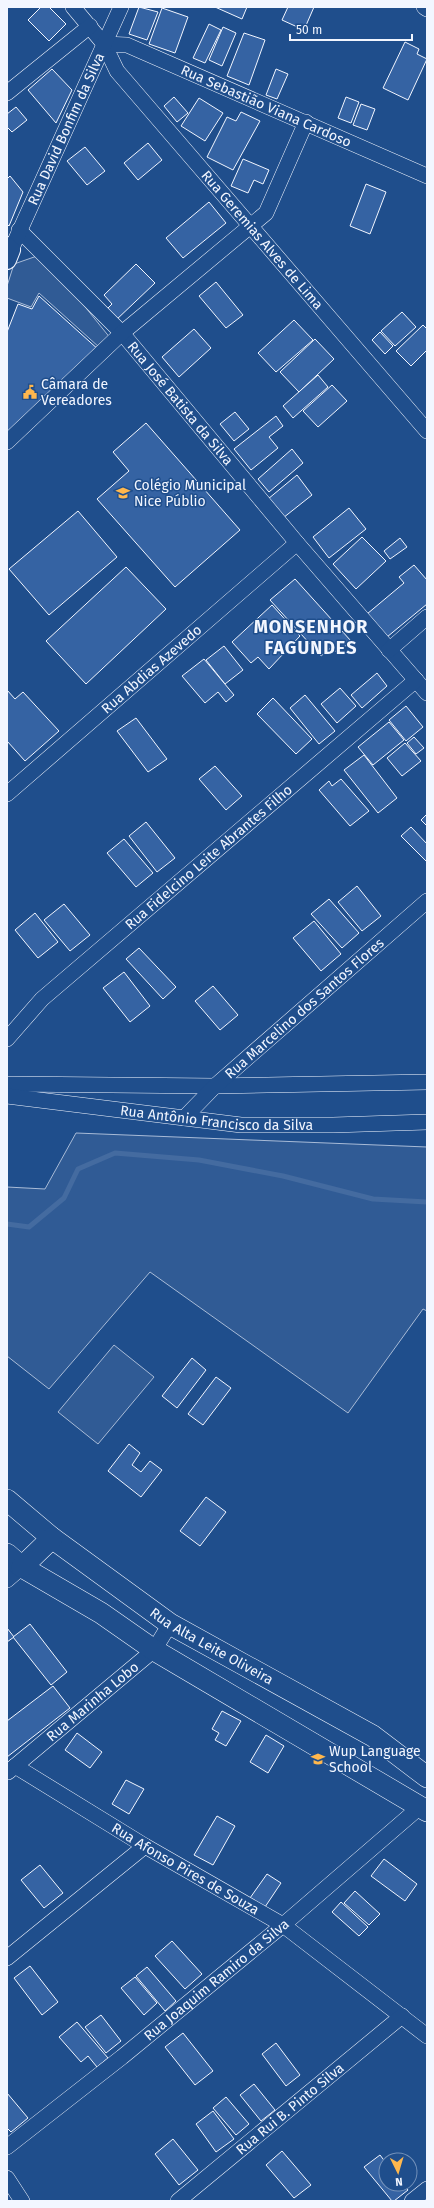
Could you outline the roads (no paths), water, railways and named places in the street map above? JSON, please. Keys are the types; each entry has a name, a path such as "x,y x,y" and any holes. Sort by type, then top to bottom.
{"main road":[{"name":"Rua Alta Leite Oliveira","path":"7,1500 52,1538 170,1624 373,1736 427,1778"},
{"path":"52,1538 12,1567 101,1613 154,1650 424,1809"}],"street":[{"name":"Rua Geremias Alves de Lima","path":"73,7 104,44 117,70 427,431"},
{"name":"Rua David Bonfim da Silva","path":"8,252 20,230 121,7"},
{"path":"7,93 90,26"},
{"name":"Rua Sebastião Viana Cardoso","path":"104,44 127,45 427,176"},
{"path":"7,442 122,333 266,213 306,122"},
{"name":"Rua José Batista da Silva","path":"20,230 122,333 297,543 427,693"},
{"name":"Rua Abdias Azevedo","path":"7,794 297,543"},
{"path":"389,650 427,617"},
{"name":"Rua Fidelcino Leite Abrantes Filho","path":"7,1040 42,999 416,680"},
{"name":"Rua Marcelino dos Santos Flores","path":"184,1118 215,1086 427,901"},
{"name":"Rua Antônio Francisco da Silva","path":"7,1084 215,1086 427,1082"},
{"name":"Rua Antônio Francisco da Silva","path":"7,1096 242,1125 333,1125 427,1122"},
{"name":"Rua Marinha Lobo","path":"11,1769 154,1650 170,1624"},
{"name":"Rua Afonso Pires de Souza","path":"11,1769 283,1925 427,2036"},
{"name":"Rua Joaquim Ramiro da Silva","path":"7,2147 122,2057 424,1809"},
{"path":"7,1958 146,1846"},
{"name":"Rua Rui B. Pinto Silva","path":"178,2201 402,2016"},
{"path":"7,2178 22,2201"},
{"path":"412,2201 427,2188"}],"waterway":[{"path":"7,1224 29,1227 64,1198 78,1169 115,1153 199,1160 283,1176 373,1199 427,1202"}],"place":[{"name":"Câmara de Vereadores","path":"30,392"},
{"name":"Colégio Municipal Nice Públio","path":"123,493"},
{"name":"Wup Language School","path":"318,1759"}],"district":[{"name":"MONSENHOR FAGUNDES","path":"311,637"}]}
